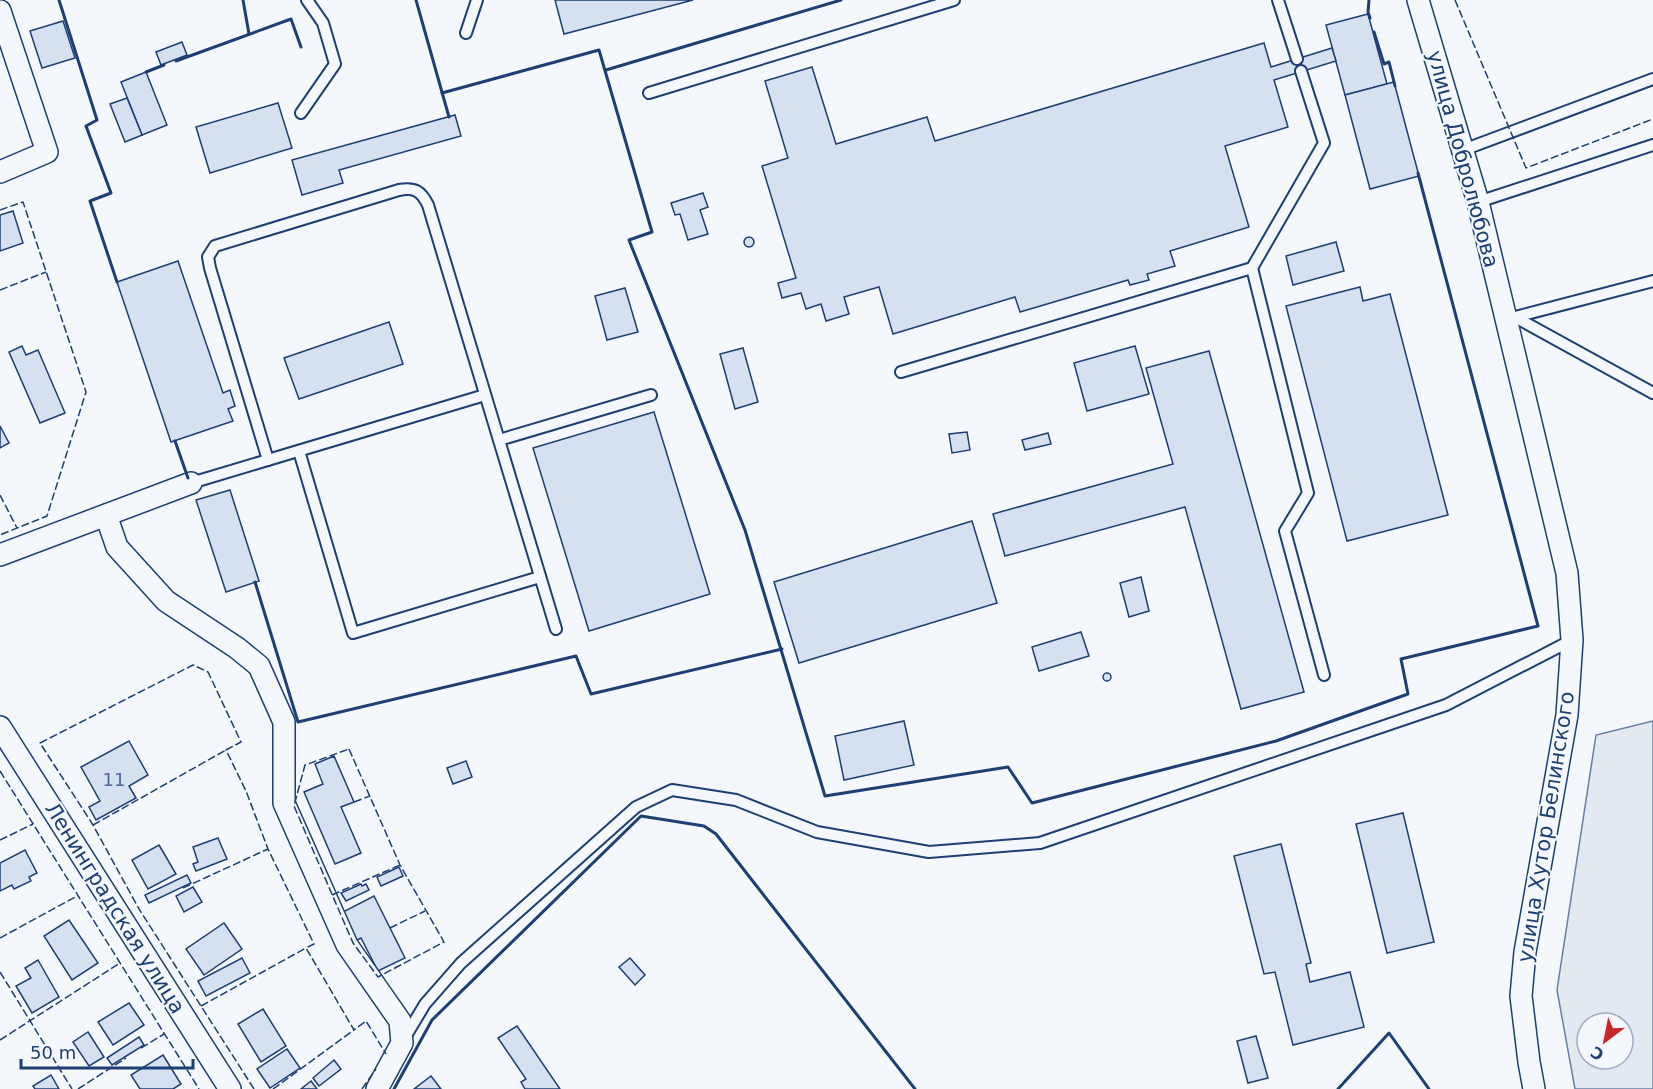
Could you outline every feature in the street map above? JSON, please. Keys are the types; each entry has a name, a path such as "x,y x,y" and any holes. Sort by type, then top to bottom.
{"street":[{"name":"улица Добролюбова","path":"1418,0 1510,318"},
{"path":"0,11 47,153 0,172"},
{"name":"улица Хутор Белинского","path":"1510,318 1567,573 1572,640 1567,716 1525,952 1521,996 1534,1089"},
{"path":"0,555 190,483"},
{"path":"106,515 117,547 166,601 237,648 259,666 284,722 284,803 346,945 400,1021 402,1042 377,1089"},
{"name":"Ленинградская улица","path":"0,727 230,1089"}],"lane":[{"path":"301,113 335,64 323,23 307,0"},
{"path":"466,33 477,0"},
{"path":"650,93 954,0"},
{"path":"1278,0 1297,59"},
{"path":"901,372 1252,268 1324,143 1301,71"},
{"path":"1462,150 1653,79"},
{"path":"1478,202 1653,145"},
{"path":"268,460 208,257 215,246 334,209 411,188 422,193 428,205 556,629"},
{"path":"1252,268 1308,493 1285,531 1324,675"},
{"path":"1510,318 1653,281"},
{"path":"1510,318 1653,393"},
{"path":"190,483 485,395"},
{"path":"499,440 651,395"},
{"path":"299,451 353,633 540,577"},
{"path":"402,1042 425,1004 460,963 636,807 672,790 736,800 817,832 929,852 1040,843 1446,705 1572,640"}],"shaded area":[{"path":"1653,721 1653,1089 1575,1089 1557,990 1596,735"}],"building":[{"path":"555,0 693,0 564,34"},
{"path":"1368,14 1387,84 1345,95 1326,25"},
{"path":"63,21 75,58 42,68 30,31"},
{"path":"182,42 187,55 161,65 156,52"},
{"path":"1264,43 1271,67 1332,48 1336,61 1274,80 1288,127 1225,146 1249,227 1170,251 1175,266 1147,274 1149,280 1130,285 1128,280 1020,312 1015,297 893,334 879,287 844,297 849,314 826,321 821,304 806,309 801,293 782,298 778,283 796,278 762,166 788,158 765,81 812,67 836,144 927,117 935,141"},
{"path":"146,72 167,125 142,135 121,82"},
{"path":"1394,82 1419,176 1370,189 1345,95"},
{"path":"127,98 142,135 125,142 110,104"},
{"path":"278,103 292,148 210,173 196,127"},
{"path":"455,115 461,136 339,170 343,183 302,195 292,160"},
{"path":"703,193 708,207 700,210 708,234 688,240 680,214 675,215 671,203"},
{"path":"13,211 23,243 0,251 0,215"},
{"path":"749,237 754,242 749,247 744,242"},
{"path":"1336,242 1344,271 1293,285 1286,256"},
{"path":"178,261 223,393 230,390 235,406 228,409 233,421 171,442 117,282"},
{"path":"1360,287 1363,301 1390,294 1448,515 1347,541 1286,306"},
{"path":"625,288 638,332 607,340 595,296"},
{"path":"389,322 403,364 299,399 284,358"},
{"path":"22,346 26,355 38,350 65,413 40,423 9,352"},
{"path":"1135,346 1149,394 1087,411 1074,363"},
{"path":"743,348 758,402 735,409 720,354"},
{"path":"1209,351 1304,692 1241,709 1185,507 1005,556 993,514 1173,464 1146,368"},
{"path":"654,412 710,594 589,631 533,448"},
{"path":"0,426 9,443 0,448"},
{"path":"967,432 970,450 952,453 949,434"},
{"path":"1048,433 1051,444 1025,450 1022,440"},
{"path":"230,490 259,581 226,592 196,500"},
{"path":"972,521 997,603 799,663 774,582"},
{"path":"1141,577 1149,611 1129,617 1120,583"},
{"path":"1081,632 1089,656 1039,671 1032,647"},
{"path":"1107,673 1111,677 1107,681 1103,677"},
{"path":"904,721 914,765 844,780 835,736"},
{"path":"129,741 148,775 129,786 136,798 96,820 89,807 100,801 81,767"},
{"path":"334,756 354,802 341,807 361,853 335,864 304,792 323,784 315,764"},
{"path":"466,761 472,777 453,784 447,768"},
{"path":"1403,813 1434,942 1387,953 1356,824"},
{"path":"218,838 227,859 196,871 193,864 198,862 193,847"},
{"path":"1281,844 1311,963 1306,964 1310,982 1350,972 1364,1027 1293,1045 1275,972 1264,974 1234,856"},
{"path":"159,845 176,874 148,889 132,860"},
{"path":"25,850 37,873 29,877 31,881 14,889 12,885 0,891 0,863"},
{"path":"399,867 403,876 381,886 377,877"},
{"path":"187,875 191,883 149,903 145,895"},
{"path":"361,884 362,886 366,884 369,890 346,901 341,893"},
{"path":"193,887 202,902 184,912 176,896"},
{"path":"374,896 405,958 378,971 361,938 355,941 341,913"},
{"path":"69,920 98,963 72,980 44,936"},
{"path":"224,923 242,949 204,975 186,949"},
{"path":"242,958 250,973 206,996 198,981"},
{"path":"630,958 645,975 635,985 619,967"},
{"path":"38,960 59,997 32,1013 16,986 31,978 25,968"},
{"path":"129,1003 144,1025 113,1045 98,1022"},
{"path":"263,1009 286,1046 261,1062 238,1024"},
{"path":"517,1026 560,1089 525,1089 521,1082 526,1079 498,1038"},
{"path":"88,1032 104,1057 89,1066 73,1042"},
{"path":"1256,1036 1268,1078 1248,1083 1237,1041"},
{"path":"139,1037 144,1045 112,1065 107,1058"},
{"path":"287,1049 300,1068 270,1088 257,1069"},
{"path":"163,1055 181,1084 173,1089 140,1089 131,1075"},
{"path":"334,1060 341,1069 319,1086 313,1078"},
{"path":"51,1075 59,1089 35,1089 33,1086"},
{"path":"431,1076 441,1089 414,1089"},
{"path":"311,1081 317,1089 301,1089"}],"fence":[{"path":"1455,0 1526,168 1653,119"},
{"path":"0,210 23,202 86,392 47,516 0,535"},
{"path":"0,290 46,272"},
{"path":"0,495 17,528"},
{"path":"254,1089 139,909 93,825 40,743 193,665 208,672 241,742 226,750 246,791 268,849 314,944 306,948 354,1030 366,1021 386,1054"},
{"path":"349,749 400,865 444,942 378,977 353,943 294,806 305,765 349,749"},
{"path":"93,825 226,750"},
{"path":"0,771 199,1089"},
{"path":"354,802 370,796"},
{"path":"0,840 33,824"},
{"path":"183,888 268,849"},
{"path":"332,895 400,865"},
{"path":"0,938 77,896"},
{"path":"390,928 425,911"},
{"path":"201,1006 306,948"},
{"path":"0,1040 120,963"},
{"path":"0,972 72,1089"},
{"path":"273,1089 354,1030"},
{"path":"141,1048 164,1034"},
{"path":"78,1089 126,1058"},
{"path":"362,1089 376,1069"}],"wall":[{"path":"59,0 97,120 86,126 111,193 90,201 117,282"},
{"path":"243,0 249,34"},
{"path":"416,0 449,117"},
{"path":"606,70 841,0"},
{"path":"1369,0 1370,18"},
{"path":"176,61 291,19 301,47"},
{"path":"1374,32 1384,64 1389,62 1395,86"},
{"path":"442,93 599,50 652,232 629,240 745,530 825,796 1008,767 1032,803 1276,741 1408,694 1401,659 1538,626 1418,173"},
{"path":"146,72 164,65"},
{"path":"175,441 188,478"},
{"path":"255,582 298,722 576,656 591,694 782,649"},
{"path":"394,1089 432,1020 641,816 704,826 716,834 915,1089"},
{"path":"1338,1089 1389,1033 1429,1089"}]}
